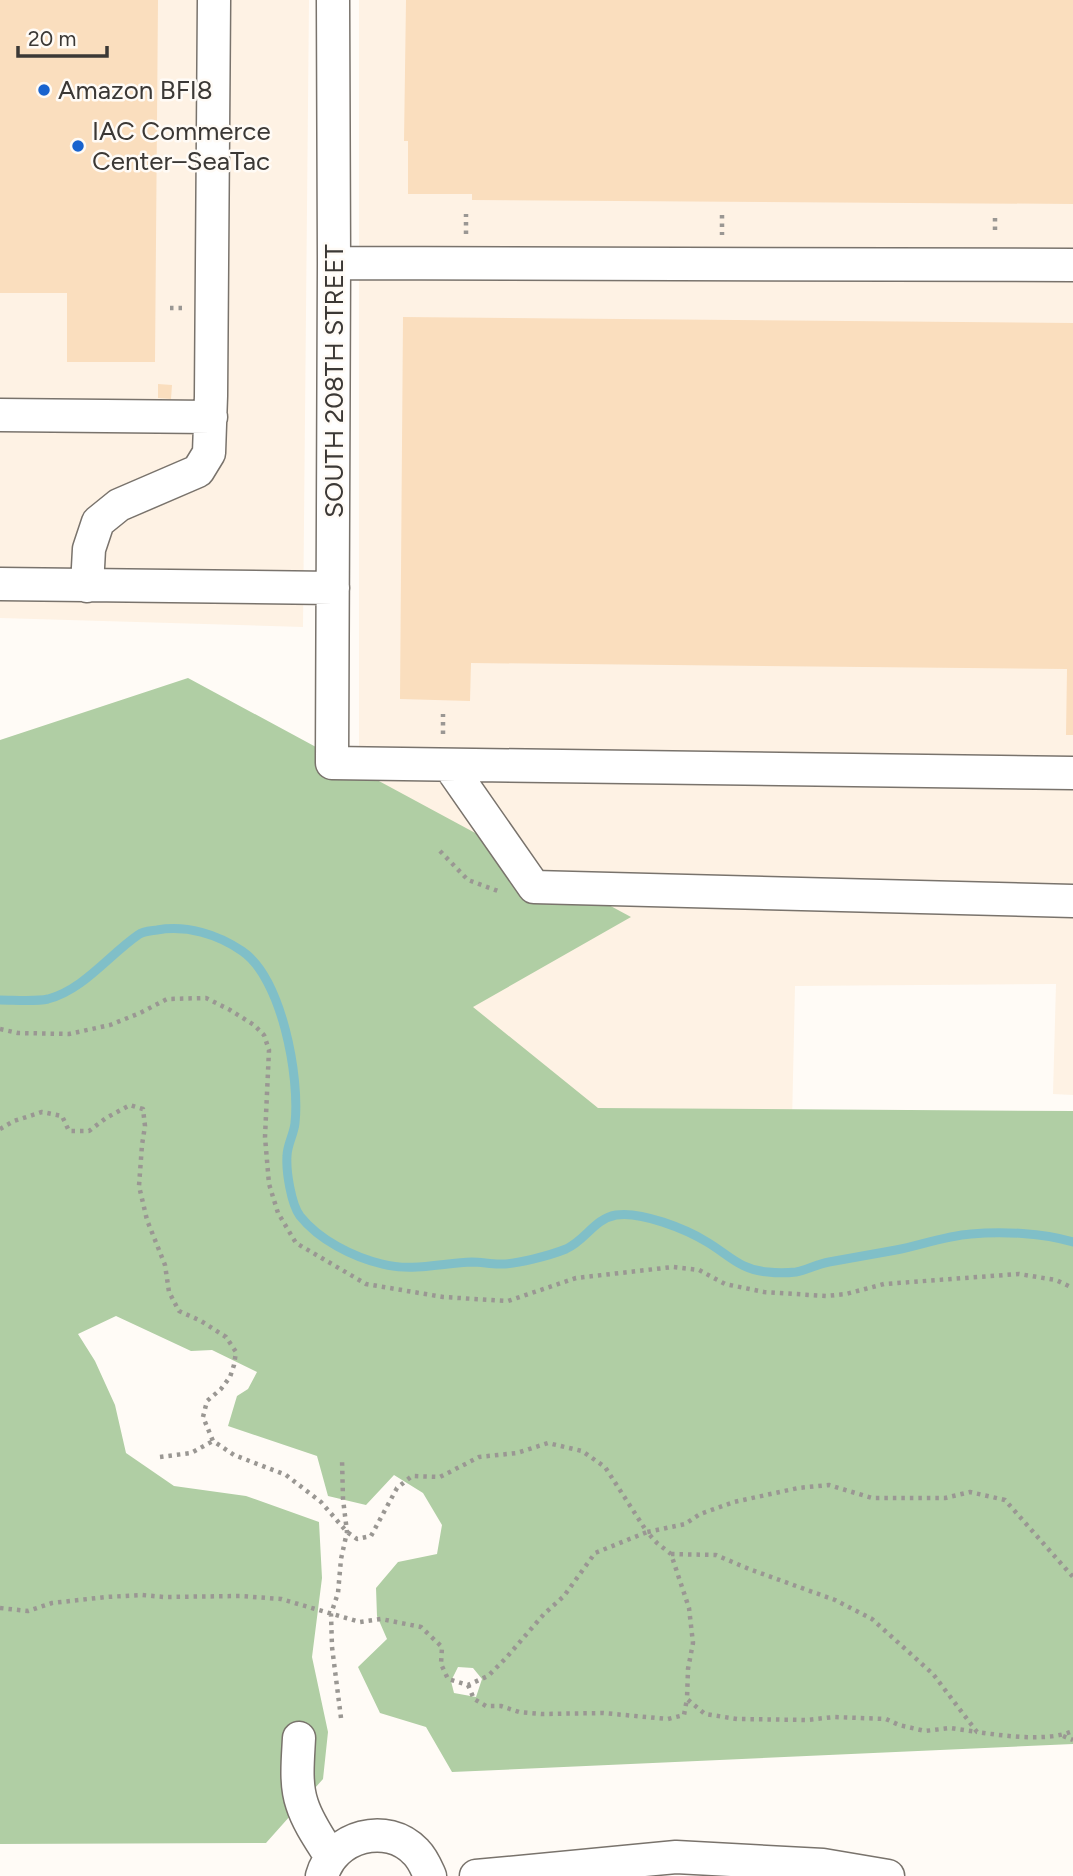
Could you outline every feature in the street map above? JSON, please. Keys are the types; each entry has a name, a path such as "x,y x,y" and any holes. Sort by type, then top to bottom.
{"street":[{"path":"87,586 89,549 97,522 119,505 198,471 209,453 214,0"},
{"name":"SOUTH 208TH STREET","path":"333,0 332,763 446,752"},
{"path":"334,262 1073,265"},
{"path":"0,415 211,417"},
{"path":"0,584 333,588"},
{"path":"446,752 1073,773"},
{"path":"446,752 534,887 1073,901"},
{"path":"299,1738 298,1777 301,1803 327,1867"},
{"path":"327,1867 343,1846 356,1839 372,1835 388,1836 416,1851 430,1876"},
{"path":"476,1876 676,1857 742,1868 823,1865 888,1876"}],"path":[{"path":"466,214 466,241"},
{"path":"722,215 722,243"},
{"path":"443,713 446,752"},
{"path":"440,851 468,880 503,892"},
{"path":"0,1029 18,1034 69,1034 110,1025 166,999 206,999 230,1010 254,1026 264,1035 269,1050 265,1137 269,1184 278,1213 296,1243 366,1284 443,1297 508,1301 576,1278 673,1267 699,1270 725,1284 764,1292 826,1296 884,1284 1019,1274 1056,1280 1073,1288"},
{"path":"0,1129 14,1121 42,1112 62,1116 69,1131 89,1131 130,1105 143,1109 145,1126 139,1186 147,1220 164,1265 169,1292 179,1311 226,1337 236,1352 230,1377 207,1401 203,1417 213,1441 234,1455 286,1475 321,1502 347,1532 357,1539 372,1536 397,1488 412,1476 440,1477 479,1457 517,1452 548,1443 582,1451 605,1467 647,1532 671,1554 716,1555 835,1600 872,1619 933,1674 977,1732"},
{"path":"160,1457 191,1452 213,1441"},
{"path":"341,1718 332,1647 331,1614 338,1593 342,1548 347,1532 342,1459"},
{"path":"0,1608 27,1611 52,1603 106,1597 240,1596 281,1599 360,1622 381,1619 421,1627 442,1647 441,1664 448,1679 468,1685 488,1676 506,1658 544,1614 565,1596 595,1553 647,1532 685,1524 701,1514 734,1502 798,1488 829,1485 872,1498 945,1498 970,1492 1005,1500 1073,1577"},
{"path":"468,1685 474,1699 486,1706 501,1706 519,1712 603,1713 668,1719 684,1715 692,1643 689,1608 671,1554"},
{"path":"687,1699 705,1714 737,1719 886,1719 925,1731 950,1728 1007,1736 1063,1735 1073,1731"},
{"path":"1063,1735 1073,1740"}],"shaded area":[{"path":"0,0 309,0 303,627 0,618"},
{"path":"359,0 1073,0 1073,1095 1053,1094 1056,984 795,986 790,1215 359,1201"}],"green space":[{"path":"188,678 631,917 473,1007 598,1108 1073,1111 1073,1744 452,1772 426,1727 380,1713 358,1667 387,1639 377,1616 376,1588 398,1562 437,1554 442,1525 423,1493 394,1475 366,1505 328,1496 317,1456 228,1426 237,1396 248,1389 257,1372 212,1350 191,1351 116,1316 78,1334 95,1361 115,1405 126,1453 174,1486 246,1496 319,1522 322,1578 312,1657 328,1732 323,1779 266,1843 0,1844 0,740","holes":["458,1667 473,1668 482,1679 476,1697 454,1693 451,1681"]}],"building":[{"name":"IAC Commerce Center–SeaTac","path":"0,0 158,0 155,362 67,362 67,293 0,293"},
{"path":"406,0 1073,0 1073,204 472,200 472,194 408,194 408,141 404,141"},
{"path":"403,317 1073,323 1073,735 1066,735 1067,669 471,663 470,701 400,699"},
{"path":"158,384 172,385 171,399 158,398"}],"waterway":[{"path":"0,1000 43,1000 61,994 84,980 127,943 147,931 179,929 201,932 242,951 256,964 268,983 278,1005 291,1055 296,1104 287,1162 297,1211 308,1225 327,1240 348,1252 382,1264 416,1267 523,1261 566,1249 608,1217 626,1214 650,1218 676,1227 707,1242 742,1265 774,1273 796,1272 825,1263 971,1234 1022,1233 1073,1242"}],"place":[{"name":"Amazon BFI8","path":"44,90"},
{"name":"IAC Commerce Center–SeaTac","path":"78,146"}]}
